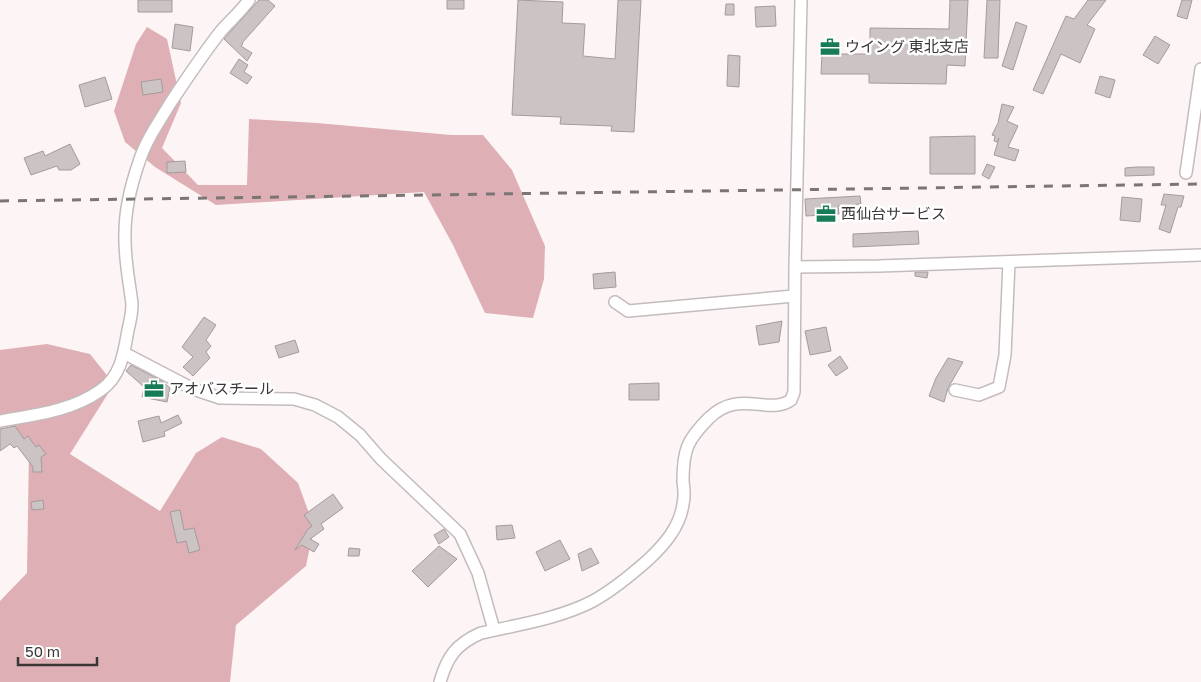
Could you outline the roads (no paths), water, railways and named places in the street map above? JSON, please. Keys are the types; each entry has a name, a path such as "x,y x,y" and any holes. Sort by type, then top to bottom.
{"street":[{"path":"0,421 54,411 96,393 108,384 116,374 124,353 132,306 125,263 124,230 127,199 139,161 150,136 178,91 221,32 249,0"},
{"path":"440,682 450,657 460,645 475,636 561,614 592,602 627,578 660,549 670,537 680,518 684,503 683,460 686,449 698,430 722,407 733,403 777,405 785,404 791,400 794,392 794,296 801,0"},
{"path":"1186,173 1201,69"},
{"path":"795,266 879,266 1201,255"},
{"path":"955,390 979,395 999,387 1005,355 1009,262"},
{"path":"615,302 628,311 794,296"},
{"path":"124,353 193,389 220,398 255,400 294,399 315,405 338,417 360,436 381,459 460,534 478,573 494,630"}],"railway":[{"path":"0,201 1201,184"}],"place":[{"name":"ウイング 東北支店","path":"830,47"},
{"name":"西仙台サービス","path":"826,214"},
{"name":"アオバスチール","path":"154,389"}]}
